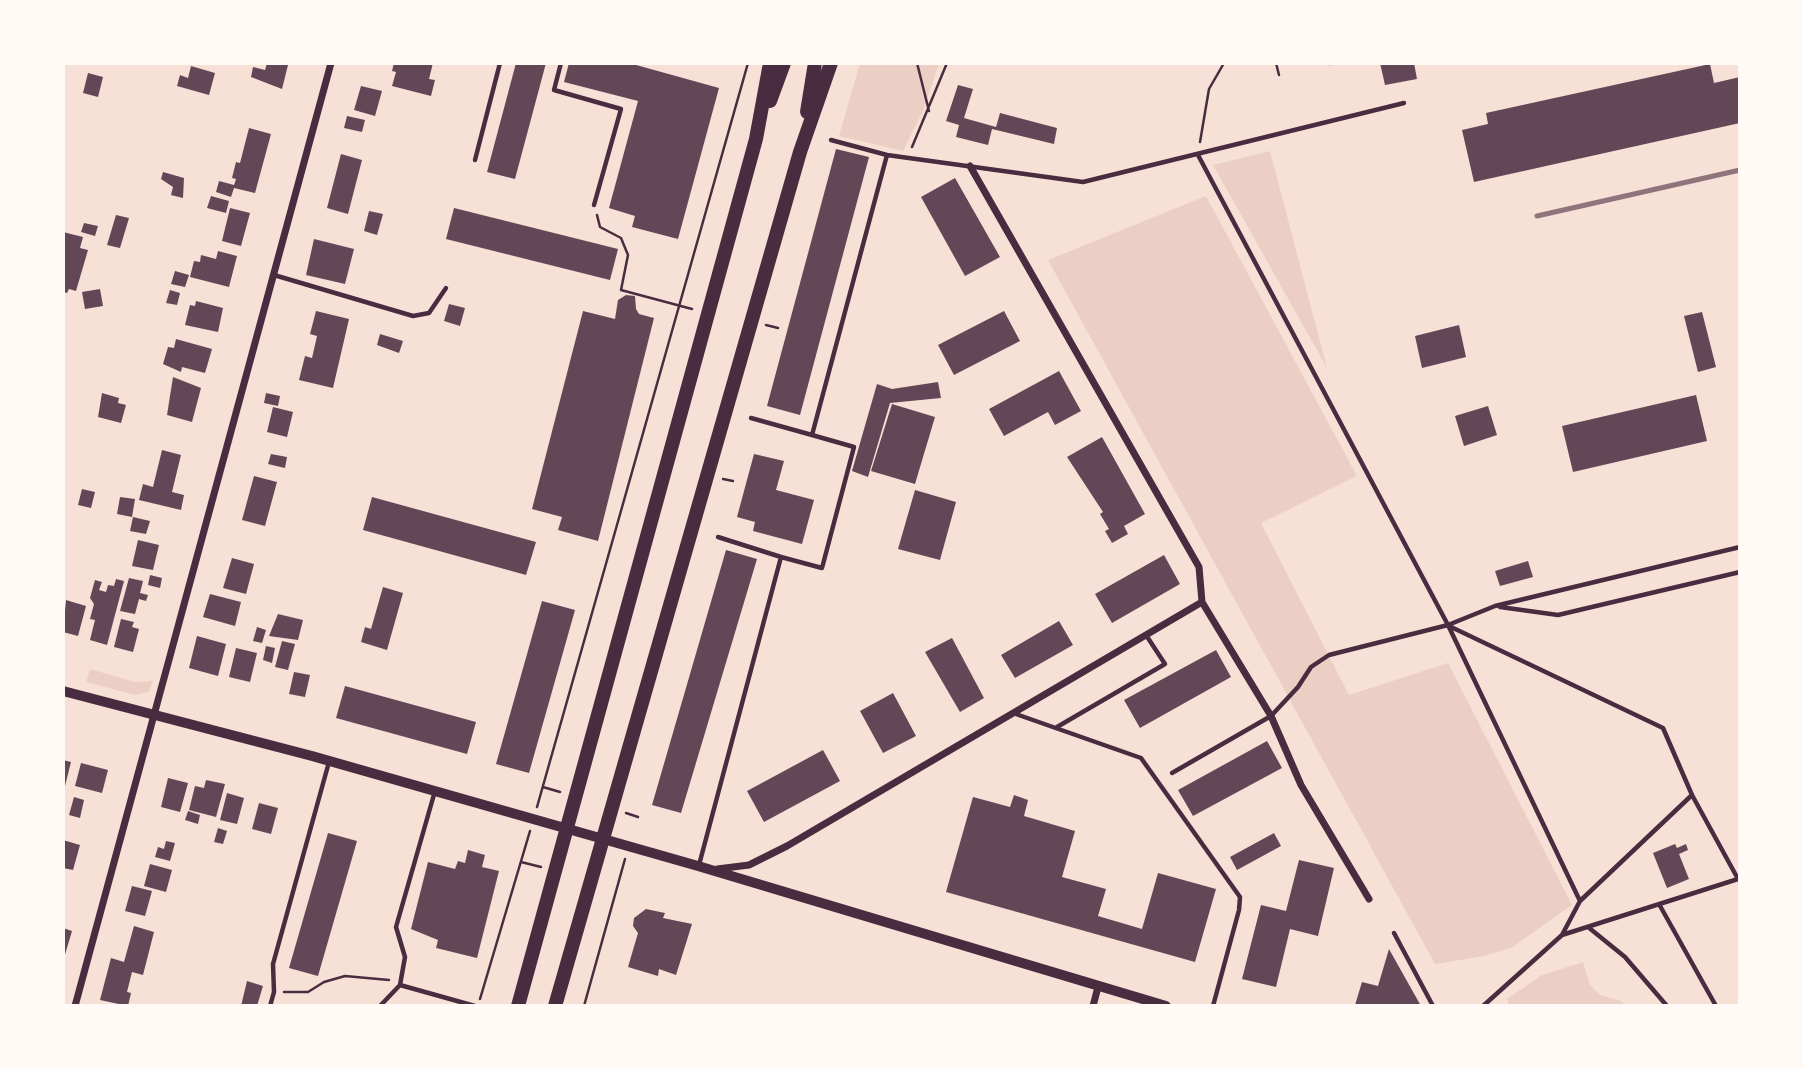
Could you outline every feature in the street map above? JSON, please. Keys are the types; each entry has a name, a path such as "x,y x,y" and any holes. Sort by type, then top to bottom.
{"main road":[{"path":"518,1006 569,829 756,139 770,63"},
{"path":"756,139 784,63"},
{"path":"800,152 815,63"},
{"path":"555,1006 800,152 831,63"}],"street":[{"path":"75,1006 331,63"},
{"path":"970,166 1199,567 1202,602 1271,716 1301,785 1369,899"},
{"path":"713,870 749,865 787,846 1202,602"},
{"path":"63,691 330,761 603,838 1098,988 1166,1006"},
{"path":"1094,1006 1098,988"}],"lane":[{"path":"475,160 500,63"},
{"path":"561,63 554,90 621,109 594,205"},
{"path":"831,140 887,155 1083,182 1404,103"},
{"path":"812,435 887,155"},
{"path":"1198,155 1448,625 1580,901"},
{"path":"273,275 413,316 429,313 446,288"},
{"path":"718,537 822,568 854,447 751,418"},
{"path":"1172,774 1271,716 1298,687 1311,667 1329,655 1448,625 1495,606 1740,547"},
{"path":"698,866 781,557"},
{"path":"1495,606 1558,615 1740,572"},
{"path":"1448,625 1663,728 1692,795 1739,879 1562,935"},
{"path":"1056,728 1165,664 1146,635"},
{"path":"1012,713 1141,758 1240,897 1240,910 1213,1006"},
{"path":"270,1006 274,992 274,964 330,761"},
{"path":"380,1006 401,983 405,957 397,927 435,791"},
{"path":"1483,1006 1562,935 1580,901 1692,795"},
{"path":"1659,904 1716,1006"},
{"path":"1587,927 1625,957 1667,1006"},
{"path":"1394,933 1433,1006"},
{"path":"401,983 476,1006"}],"path":[{"path":"476,1006 534,819 748,63"},
{"path":"917,63 929,111"},
{"path":"907,158 947,63"},
{"path":"1198,155 1209,89 1224,63"},
{"path":"1276,63 1279,75"},
{"path":"594,205 600,227 621,238 628,255 621,290 679,305"},
{"path":"583,1006 629,846"},
{"path":"274,992 308,992 324,982 345,976 401,983"}],"shaded area":[{"path":"860,63 939,63 924,109 903,151 839,136"},
{"path":"1270,151 1327,368 1213,165"},
{"path":"1206,196 1357,476 1261,523 1349,695 1448,663 1572,905 1511,948 1484,956 1435,964 1048,260"},
{"path":"90,669 135,682 153,681 148,692 135,695 86,682"},
{"path":"1583,962 1590,985 1600,995 1621,1001 1626,1006 1510,1006 1507,999 1542,975"}],"building":[{"path":"267,63 288,65 282,89 251,77 253,67 265,70"},
{"path":"394,63 433,63 429,79 435,80 431,96 392,86 396,72 392,71"},
{"path":"516,63 546,63 515,179 487,172"},
{"path":"569,63 629,63 719,88 678,239 632,227 635,216 609,208 638,101 564,82"},
{"path":"1380,63 1414,63 1417,79 1385,85"},
{"path":"1710,64 1714,83 1740,77 1740,123 1474,182 1462,130 1488,124 1486,113"},
{"path":"191,66 215,73 209,95 177,86 180,75 188,78"},
{"path":"88,73 103,77 98,97 83,93"},
{"path":"958,85 973,89 964,118 996,127 1000,113 1057,128 1054,144 992,129 988,145 956,137 959,125 946,121"},
{"path":"361,86 382,91 375,116 354,110"},
{"path":"347,116 365,120 362,132 344,128"},
{"path":"249,128 271,134 255,193 234,188 231,197 216,192 219,181 234,185 236,179 232,178 236,162 240,163"},
{"path":"836,149 869,157 800,415 767,406"},
{"path":"341,154 362,160 348,214 327,208"},
{"path":"163,172 184,178 183,198 171,195 173,187 161,179"},
{"path":"955,178 1000,257 965,276 921,197"},
{"path":"211,196 229,201 226,213 207,208"},
{"path":"230,208 250,213 241,246 222,241"},
{"path":"454,208 618,249 610,280 446,239"},
{"path":"369,211 383,214 377,235 364,231"},
{"path":"116,215 129,218 120,248 107,245"},
{"path":"84,223 98,226 95,236 81,232"},
{"path":"63,232 83,237 80,248 88,250 76,291 69,289 67,293 63,292"},
{"path":"314,239 354,249 345,284 306,275"},
{"path":"218,251 237,256 229,287 190,277 194,261 200,262 201,255 216,259"},
{"path":"175,271 189,275 185,287 171,284"},
{"path":"100,289 103,306 85,309 82,292"},
{"path":"170,290 180,293 177,305 166,303"},
{"path":"626,295 635,296 639,314 654,318 598,541 558,530 562,517 532,509 583,311 615,319 618,300"},
{"path":"196,301 223,308 218,332 185,325 190,305 195,306"},
{"path":"449,304 465,308 460,326 444,321"},
{"path":"316,311 349,319 333,388 299,380 305,356 312,358 317,336 310,334"},
{"path":"1004,311 1020,341 954,375 938,345"},
{"path":"1702,312 1716,367 1698,372 1684,316"},
{"path":"1459,325 1466,357 1422,368 1415,336"},
{"path":"380,334 403,341 399,353 377,345"},
{"path":"176,339 212,349 205,373 182,367 181,372 163,364 168,347 174,348"},
{"path":"1059,371 1081,411 1055,425 1048,412 1004,436 989,409"},
{"path":"173,377 201,388 192,422 167,415"},
{"path":"938,382 941,398 890,403 868,477 852,471 877,384 892,389"},
{"path":"102,393 119,398 118,403 126,405 121,423 98,417"},
{"path":"266,393 280,396 278,406 264,403"},
{"path":"1696,395 1707,441 1573,472 1562,426"},
{"path":"892,404 935,417 915,484 871,471"},
{"path":"1488,406 1497,435 1464,446 1455,416"},
{"path":"273,407 293,412 287,437 267,432"},
{"path":"1102,437 1145,514 1124,526 1128,534 1112,543 1105,531 1109,529 1100,514 1103,512 1067,457"},
{"path":"162,450 181,455 172,492 184,495 181,510 139,500 143,484 153,487"},
{"path":"271,454 287,457 285,468 268,464"},
{"path":"754,454 784,461 776,490 814,500 802,544 753,531 755,522 737,517"},
{"path":"254,476 277,482 265,526 242,520"},
{"path":"82,489 95,492 91,508 78,505"},
{"path":"915,490 956,502 940,560 898,549"},
{"path":"120,497 135,499 132,517 117,514"},
{"path":"372,497 536,542 526,575 363,530"},
{"path":"133,517 150,521 146,534 130,531"},
{"path":"138,540 159,545 153,570 132,566"},
{"path":"726,550 757,559 681,813 652,805"},
{"path":"1164,555 1180,584 1112,623 1095,594"},
{"path":"232,558 254,564 246,594 223,588"},
{"path":"1528,561 1533,577 1500,586 1495,571"},
{"path":"150,575 162,578 160,588 148,585"},
{"path":"129,578 143,581 140,593 148,595 146,601 139,599 135,614 120,611"},
{"path":"116,579 124,581 107,645 90,640 95,620 90,619 94,604 90,598 95,580 102,582 99,590 106,592 108,585 114,586"},
{"path":"383,587 403,593 387,650 361,642 365,627 371,629"},
{"path":"210,594 241,602 235,626 203,617"},
{"path":"66,600 86,606 78,636 63,632"},
{"path":"542,601 575,610 529,773 496,764"},
{"path":"278,614 303,620 298,640 269,636"},
{"path":"121,619 134,622 132,627 139,629 133,652 114,647"},
{"path":"1059,621 1073,645 1015,678 1001,655"},
{"path":"257,627 266,630 262,643 253,641"},
{"path":"197,636 226,644 218,676 189,668"},
{"path":"952,638 984,698 960,712 925,652"},
{"path":"282,641 295,644 288,670 275,667"},
{"path":"266,646 275,648 272,663 263,660"},
{"path":"236,648 257,653 250,682 229,677"},
{"path":"1216,650 1231,677 1140,728 1124,700"},
{"path":"294,672 310,675 305,697 289,694"},
{"path":"345,686 476,722 467,754 336,718"},
{"path":"893,693 916,736 883,753 860,711"},
{"path":"1267,741 1282,768 1193,816 1178,790"},
{"path":"823,750 840,781 764,822 747,791"},
{"path":"63,760 71,762 64,790 63,790"},
{"path":"81,763 108,770 102,793 75,786"},
{"path":"168,778 188,783 180,812 161,807"},
{"path":"206,780 225,784 216,817 189,810 195,786 204,788"},
{"path":"227,793 244,798 237,824 220,820"},
{"path":"1014,795 1028,800 1024,816 1075,831 1062,877 1106,889 1098,916 1142,929 1158,873 1216,889 1195,962 946,892 973,797 1010,807"},
{"path":"74,797 84,800 80,818 69,815"},
{"path":"259,803 278,808 271,834 252,829"},
{"path":"188,811 200,815 198,824 185,820"},
{"path":"218,828 227,831 223,844 214,842"},
{"path":"328,833 357,841 318,976 289,968"},
{"path":"1274,833 1281,846 1237,870 1230,857"},
{"path":"63,840 80,845 73,870 63,868"},
{"path":"166,841 175,843 170,861 155,857 158,847 164,849"},
{"path":"1675,844 1677,848 1686,844 1688,850 1679,854 1689,879 1667,888 1653,853"},
{"path":"468,850 485,855 482,867 499,871 477,958 436,948 438,940 411,929 428,862 455,869 458,861 465,863"},
{"path":"1299,860 1334,868 1318,936 1290,929 1276,987 1242,979 1261,905 1286,911"},
{"path":"150,864 172,870 166,892 144,886"},
{"path":"132,886 152,891 145,916 125,911"},
{"path":"646,909 665,913 663,918 692,924 676,975 659,969 658,976 628,967 638,933 633,926 634,918"},
{"path":"134,926 154,932 143,975 132,972 127,992 131,993 128,1006 100,1000 111,958 124,962"},
{"path":"63,928 72,931 64,958 63,958"},
{"path":"1389,949 1421,1006 1355,1005 1362,982 1378,986"},
{"path":"247,981 263,986 257,1006 241,1006"}],"railway":[{"path":"1537,216 1740,170"}]}
